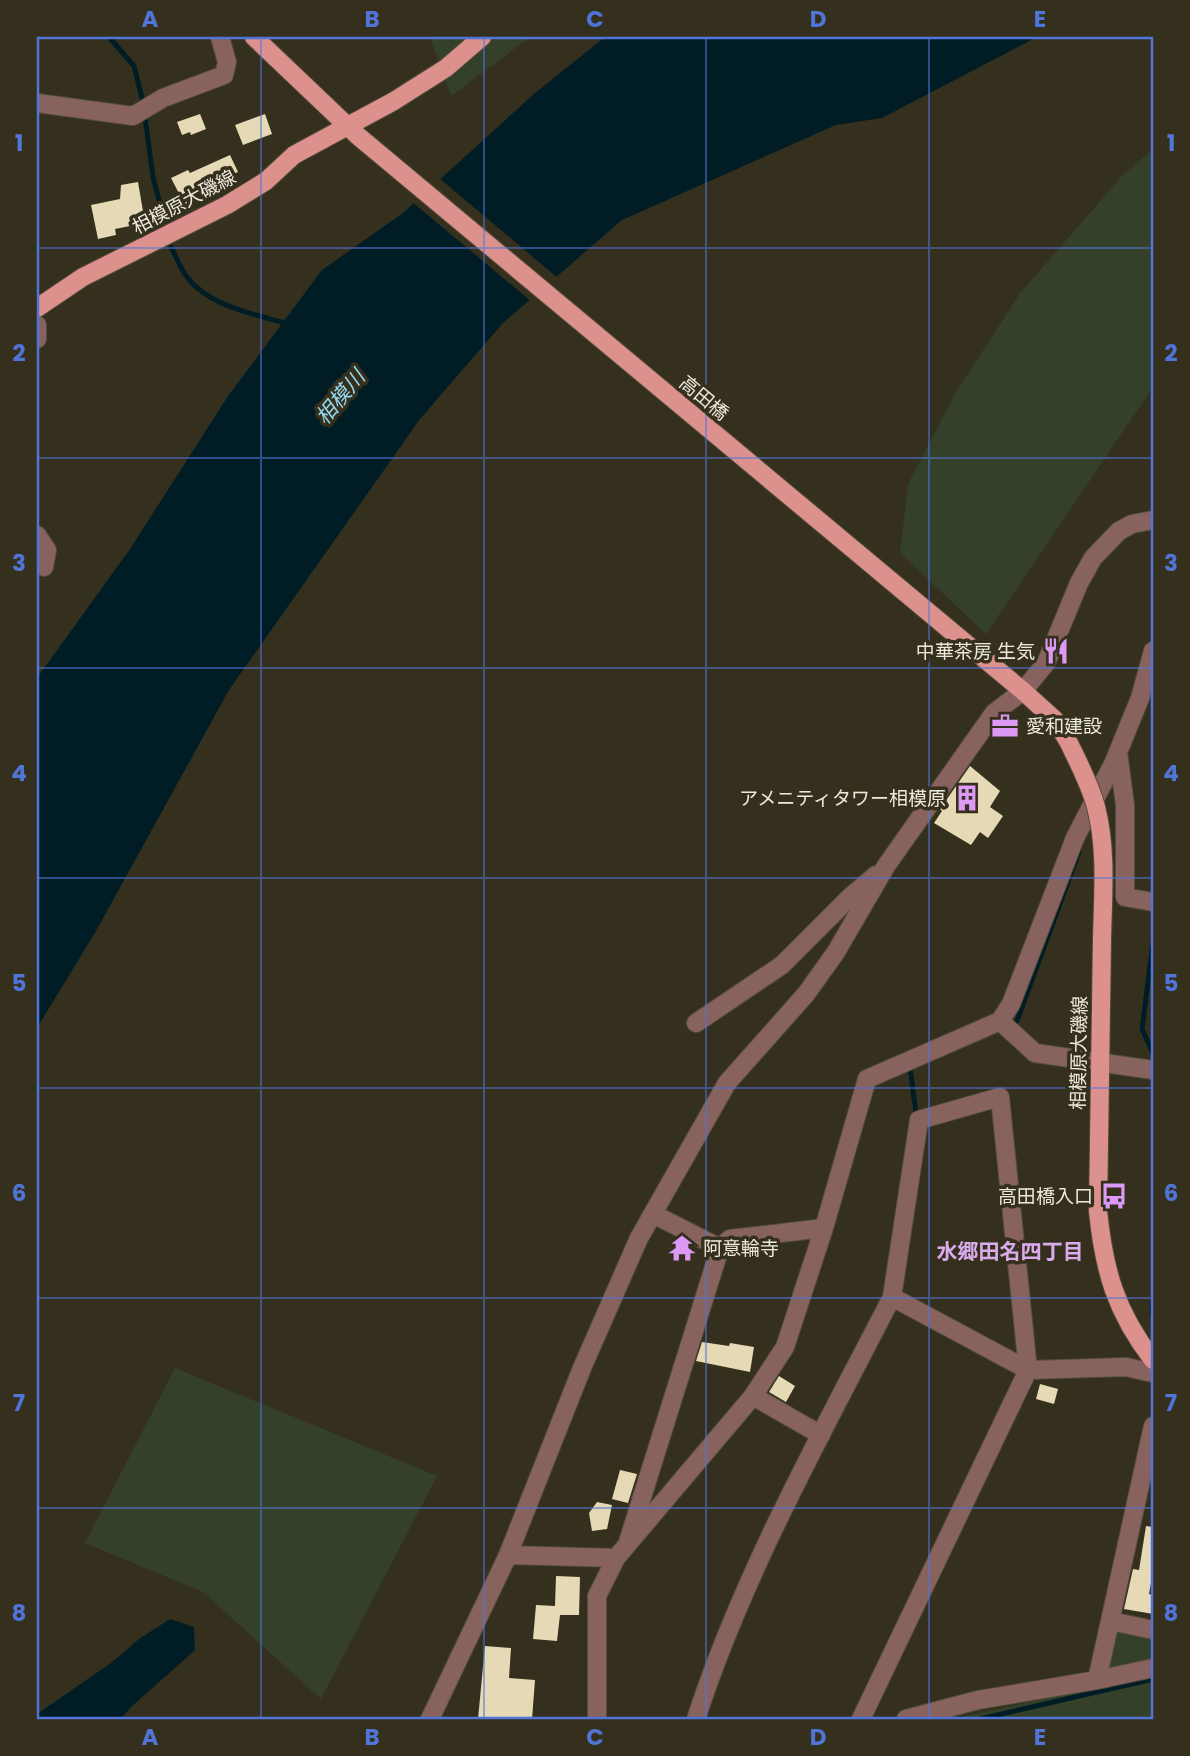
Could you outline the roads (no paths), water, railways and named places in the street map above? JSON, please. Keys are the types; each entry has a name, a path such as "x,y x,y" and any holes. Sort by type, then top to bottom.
{"main road":[{"name":"相模原大磯線","path":"37,308 83,277 227,205 266,181 294,155 352,131 446,68 482,37"},
{"name":"高田橋","path":"264,40 352,131 1008,678 1055,720 1068,741"},
{"name":"相模原大磯線","path":"1068,741 1096,805 1104,887 1098,1211 1104,1261 1126,1320 1153,1360"}],"street":[{"path":"37,103 133,116 181,90 224,75 227,62 220,37"},
{"path":"37,325 37,340"},
{"path":"430,1719 508,1555 582,1368 639,1238 655,1215 697,1132 727,1083 806,993 836,953 887,866 994,713 1023,691 1046,663 1079,583 1093,558 1119,531 1132,524 1153,520"},
{"path":"37,534 47,550 44,567"},
{"path":"1004,1026 1075,838 1118,752 1140,698 1153,651"},
{"path":"1118,752 1125,805 1125,897 1153,902"},
{"path":"696,1023 782,965 850,897 887,866"},
{"path":"1004,1026 1035,1053 1149,1070"},
{"path":"597,1719 597,1596 616,1558 628,1542 753,1396 785,1347 824,1228 867,1079 1004,1026"},
{"path":"696,1719 715,1661 741,1601 821,1435 892,1297 919,1120 1000,1097 1028,1370 861,1719"},
{"path":"655,1215 720,1248"},
{"path":"628,1542 720,1248 730,1239 824,1228"},
{"path":"892,1297 1028,1370 1126,1367 1153,1373"},
{"path":"753,1396 821,1435"},
{"path":"1097,1680 1149,1461 1153,1426"},
{"path":"508,1555 616,1558"},
{"path":"1111,1621 1153,1630"},
{"path":"906,1719 978,1700 1153,1668"}],"water":[{"name":"相模川","path":"605,37 1037,37 882,118 836,125 622,220 503,323 420,419 229,690 96,931 37,1028 37,678 130,549 228,396 322,270 403,213 535,93"},
{"path":"170,1619 194,1627 195,1650 121,1719 37,1719 37,1714"}],"waterway":[{"path":"109,37 134,66 143,102"},
{"path":"145,117 153,177 164,219"},
{"path":"171,247 187,277 206,295 230,307 282,322 284,328"},
{"path":"1008,1025 1017,1021 1079,852"},
{"path":"1153,942 1142,1029 1153,1053"},
{"path":"912,1067 916,1113"},
{"path":"1152,1313 1153,1300"},
{"path":"980,1719 1153,1679"}],"place":[{"name":"中華茶房 生気","path":"1056,651"},
{"name":"愛和建設","path":"1005,726"},
{"name":"アメニティタワー相模原","path":"967,798"},
{"name":"高田橋入口","path":"1114,1196"},
{"name":"阿意輪寺","path":"682,1248"}],"district":[{"name":"水郷田名四丁目","path":"1010,1251"}]}
